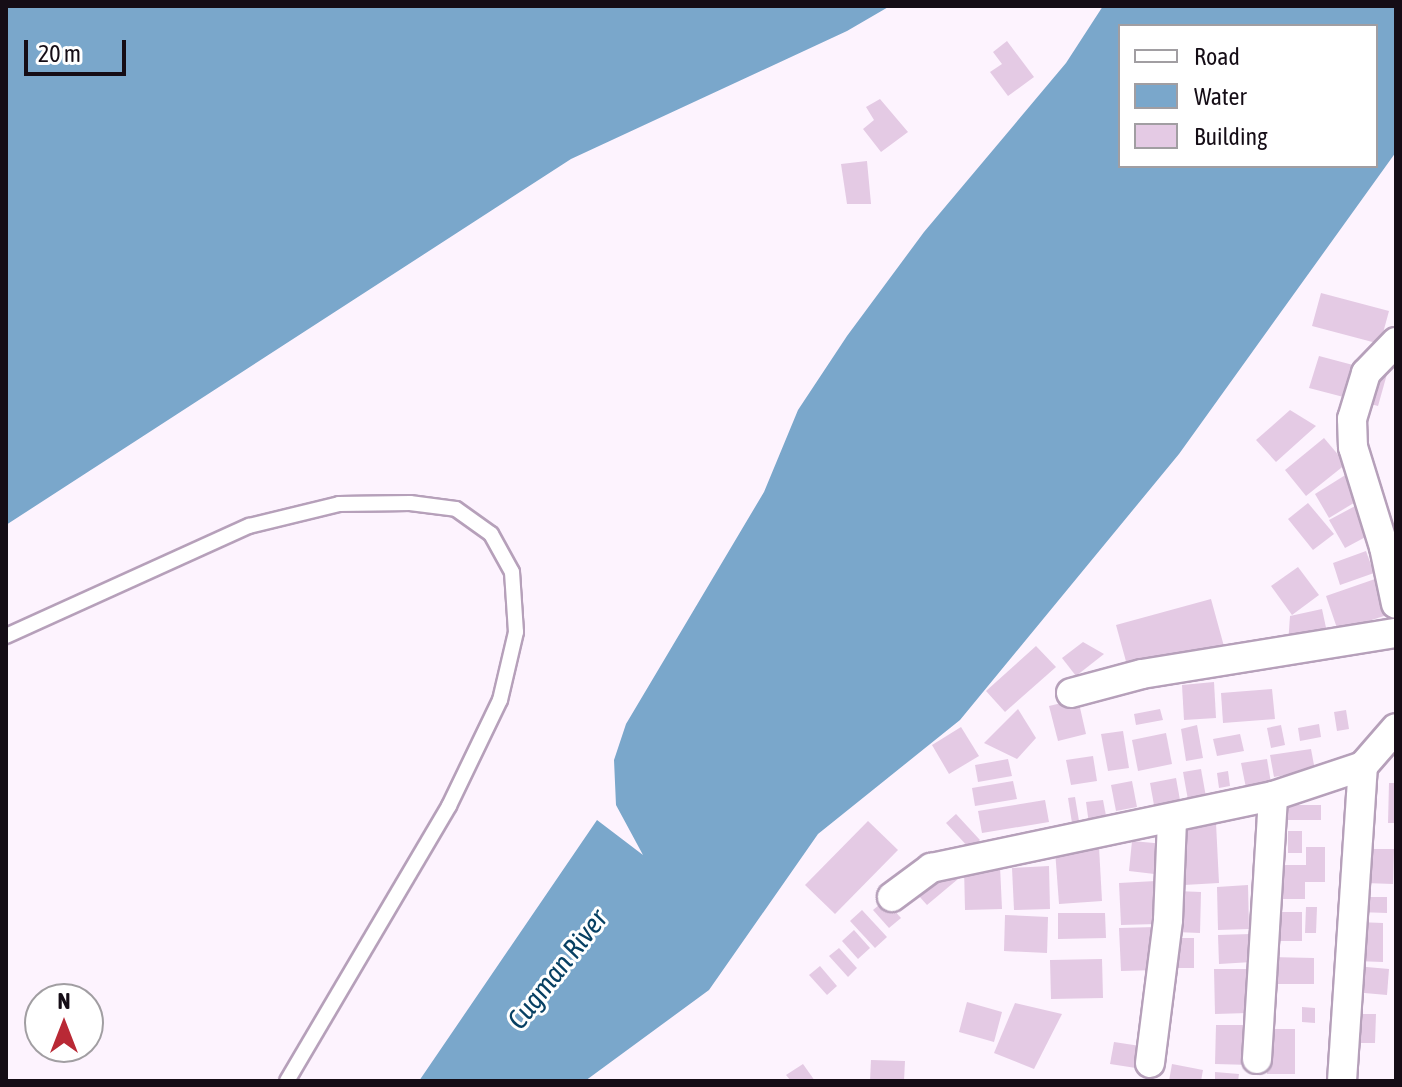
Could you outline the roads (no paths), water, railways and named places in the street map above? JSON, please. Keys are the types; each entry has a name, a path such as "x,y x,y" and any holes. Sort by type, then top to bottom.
{"street":[{"path":"1396,342 1366,373 1352,419 1353,447 1384,547 1396,604"},
{"path":"1071,693 1142,674 1396,633"},
{"path":"892,897 931,868 1172,820 1273,796 1363,766 1396,728"},
{"path":"1342,1081 1363,766"},
{"path":"1257,1059 1273,796"},
{"path":"1150,1063 1168,920 1172,820"}],"lane":[{"path":"6,636 249,526 339,504 410,503 456,509 491,534 512,572 516,632 500,700 449,806 287,1081"}],"water":[{"path":"6,6 890,6 847,31 571,159 6,525"},
{"name":"Cugman River","path":"1103,6 1396,6 1396,152 1179,454 960,720 818,834 709,990 585,1081 419,1081 597,820 643,855 616,805 614,760 626,724 764,492 798,410 847,336 924,232 1066,63"}]}
